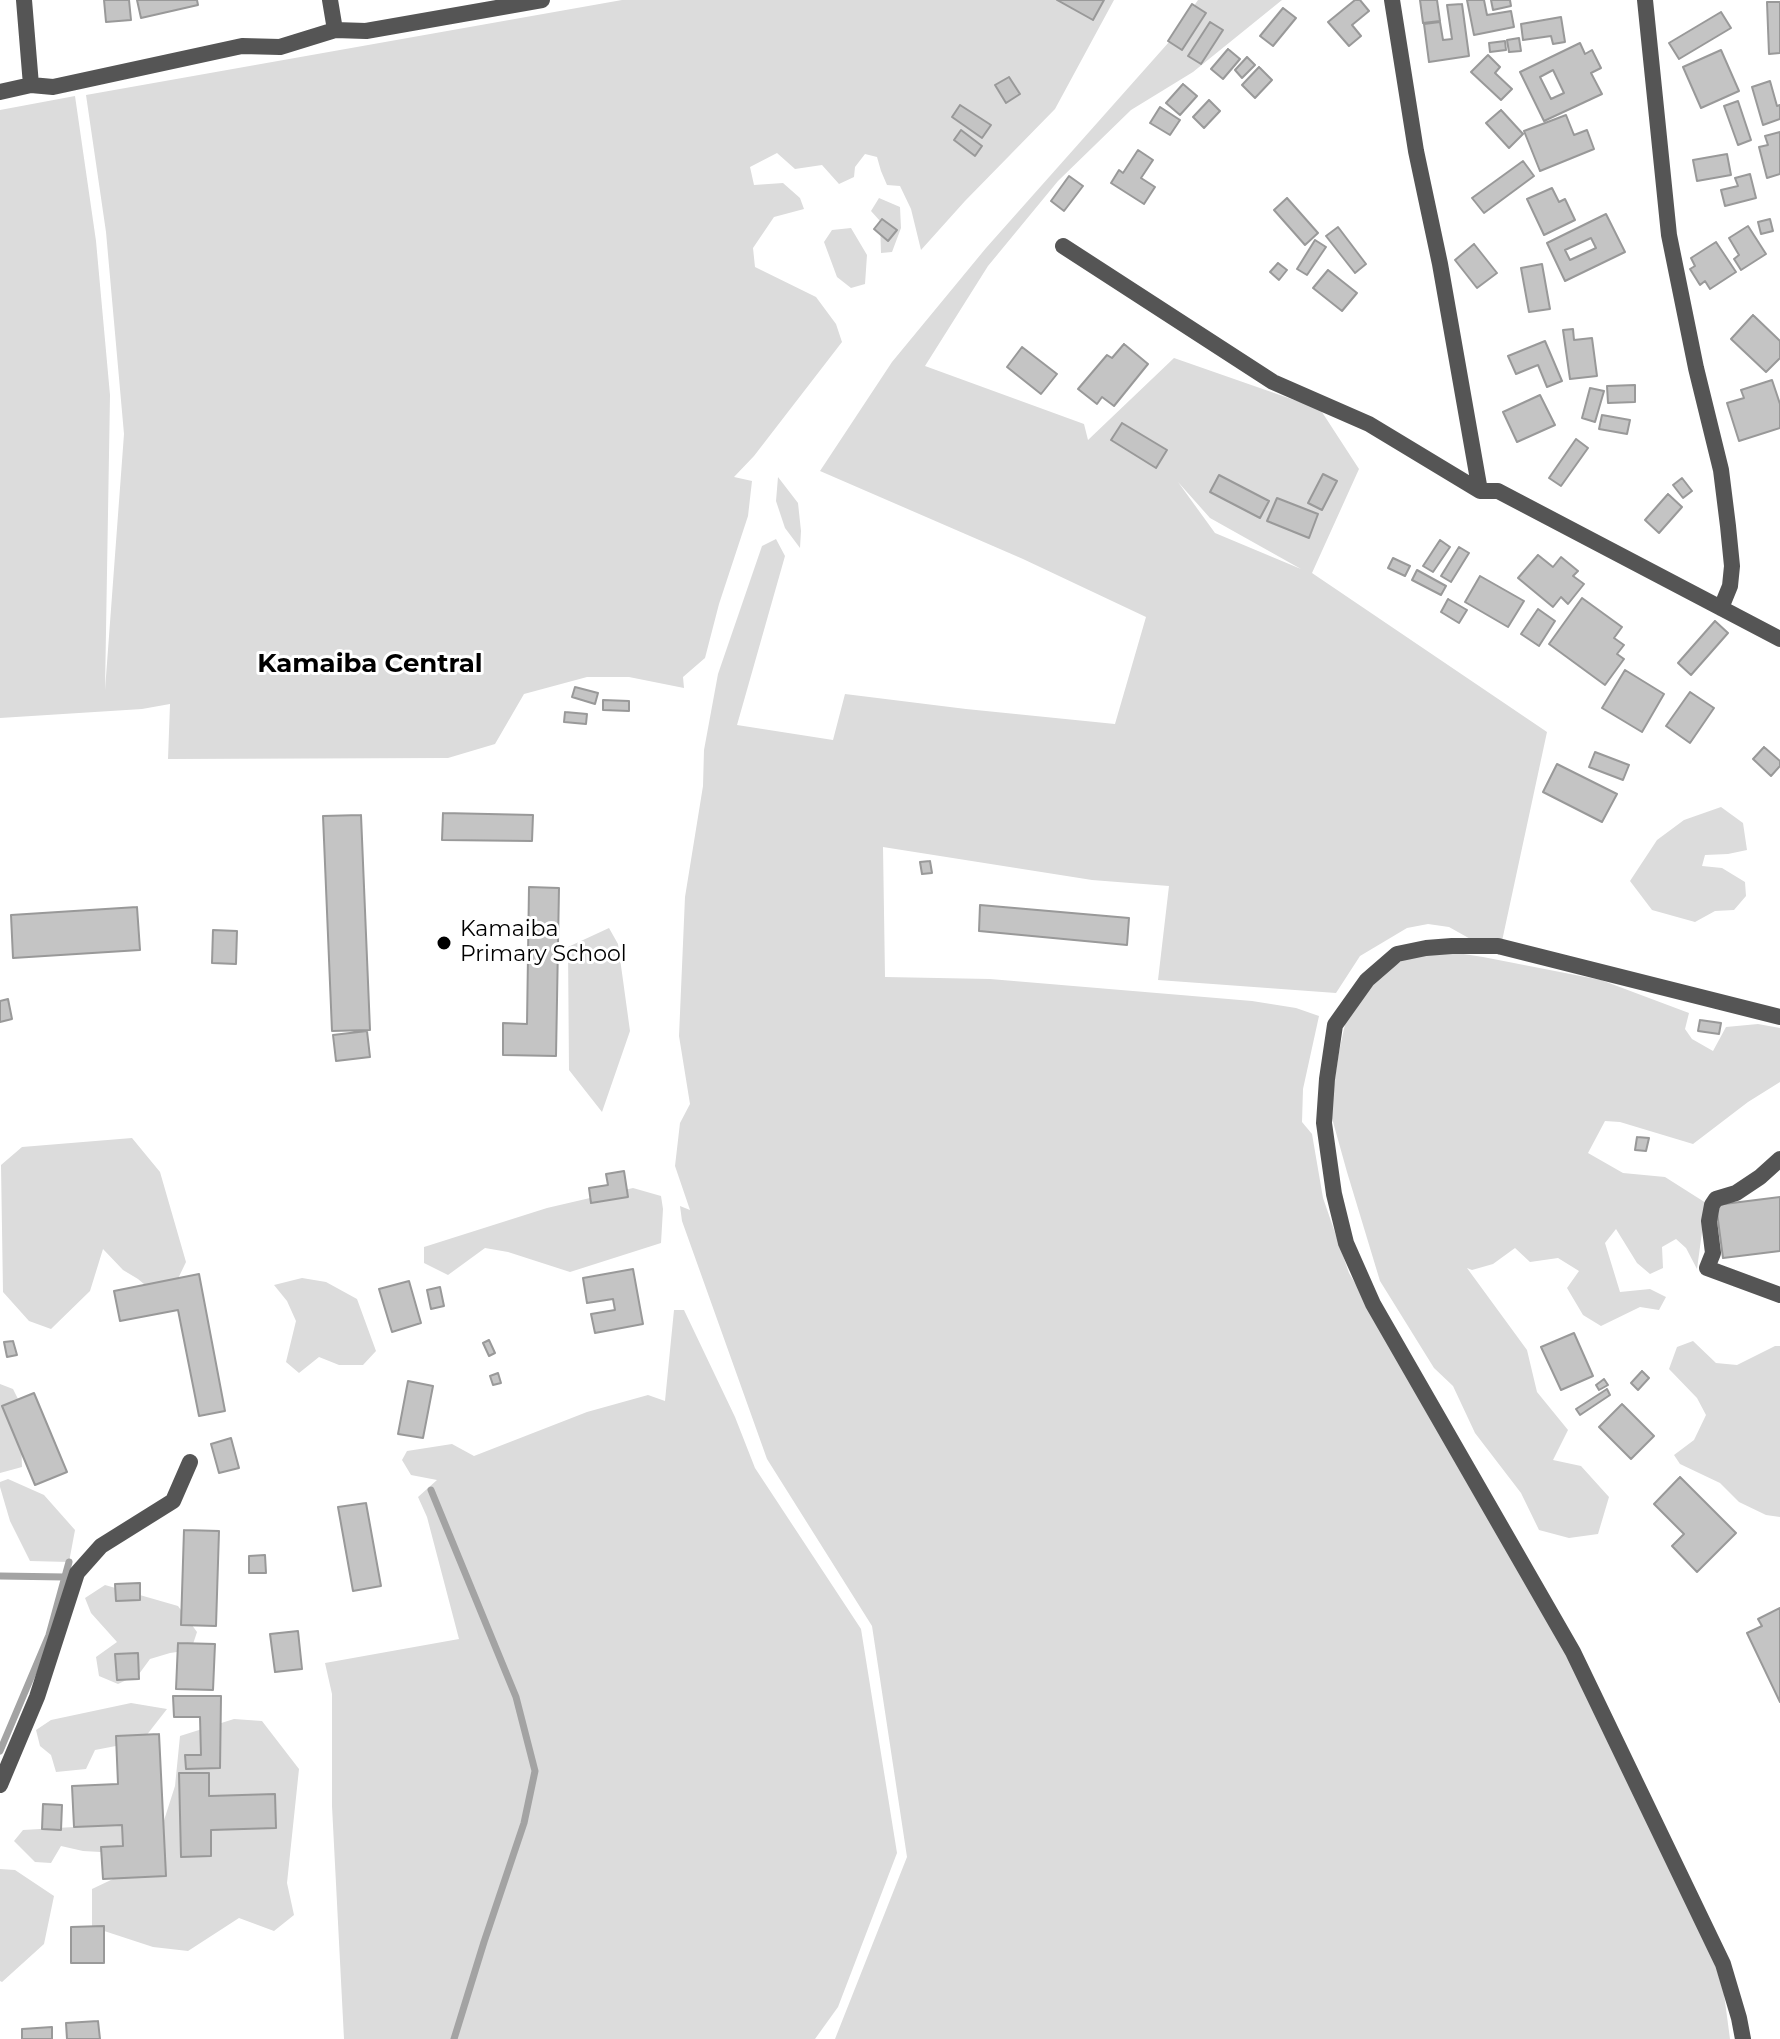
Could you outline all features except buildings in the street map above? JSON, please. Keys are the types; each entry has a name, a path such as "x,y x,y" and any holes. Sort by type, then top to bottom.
{"street":[{"path":"24,0 31,85"},
{"path":"330,0 335,30"},
{"path":"0,92 31,85 53,87 242,46 280,47 335,30 366,31 542,0"},
{"path":"1392,0 1416,151 1440,264 1480,491"},
{"path":"1645,0 1669,235 1721,470 1728,526 1732,566 1730,586 1721,608"},
{"path":"1063,246 1273,382 1369,424 1480,491 1498,491 1780,639"},
{"path":"1743,2039 1723,1964 1573,1652 1373,1304 1346,1243 1334,1194 1324,1123 1335,1025 1367,980 1397,954 1426,948 1498,946 1780,1017"},
{"path":"1780,1159 1736,1193 1716,1199 1709,1221 1713,1253 1707,1268 1780,1295"},
{"path":"0,1785 37,1697 77,1573 101,1546 173,1501 190,1462"}],"shaded area":[{"path":"622,0 1114,0 1055,109 921,250 911,209 900,186 887,185 877,157 865,154 855,167 854,177 839,184 822,165 795,169 777,153 750,167 754,185 783,183 800,198 804,209 774,217 753,248 755,267 816,297 836,324 842,342 754,456 734,477 752,481 748,516 705,658 683,677 684,688 629,677 587,677 524,694 495,744 448,758 168,759 170,704 142,709 0,718 0,110 75,96 96,241 110,395 105,690 124,434 106,232 86,95"},
{"path":"1198,0 1282,0 1193,72 1131,110 1058,181 988,266 925,366 1084,424 1088,440 1174,358 1320,409 1359,469 1312,573 1547,732 1499,955 1449,927 1428,924 1407,928 1360,956 1336,993 1158,980 1169,886 1092,880 883,847 885,977 990,979 1252,1001 1296,1008 1319,1016 1303,1089 1302,1122 1312,1134 1323,1198 1349,1273 1551,1615 1700,1914 1724,1994 1730,2039 835,2039 907,1857 872,1626 767,1459 682,1221 680,1206 690,1210 675,1166 680,1123 690,1104 679,1036 685,897 703,786 704,750 718,674 762,546 776,539 785,556 737,725 833,740 845,694 1115,724 1146,617 1023,559 820,471 892,362 986,248 1169,42","holes":["1178,482 1210,518 1301,569 1215,533"]},
{"path":"879,198 900,207 901,228 892,252 881,253 880,221 871,211"},
{"path":"851,228 867,255 865,284 851,288 837,277 824,242 832,230"},
{"path":"778,477 798,503 800,548 785,528 776,501"},
{"path":"1721,807 1743,823 1747,850 1705,855 1702,866 1722,868 1745,882 1746,896 1734,910 1715,911 1695,922 1652,910 1630,881 1657,840 1684,820"},
{"path":"609,928 618,944 630,1031 602,1112 569,1070 568,947"},
{"path":"1444,951 1601,980 1689,1013 1685,1029 1692,1039 1713,1051 1726,1027 1758,1024 1780,1028 1780,1082 1693,1144 1620,1122 1605,1121 1588,1153 1623,1173 1665,1177 1706,1203 1697,1269 1686,1248 1676,1239 1662,1247 1663,1268 1650,1274 1637,1263 1616,1229 1605,1243 1620,1292 1650,1289 1666,1297 1659,1310 1640,1307 1601,1326 1583,1315 1567,1288 1579,1271 1558,1258 1530,1262 1515,1248 1493,1264 1472,1270 1467,1268 1527,1350 1537,1392 1568,1430 1553,1460 1581,1466 1609,1497 1598,1534 1569,1538 1539,1530 1521,1493 1475,1433 1453,1386 1434,1368 1380,1281 1330,1111 1347,1015 1375,979 1412,954"},
{"path":"132,1138 160,1172 186,1262 174,1287 151,1290 123,1270 103,1249 90,1291 51,1329 29,1321 3,1292 1,1165 22,1147"},
{"path":"633,1188 661,1196 661,1243 570,1272 508,1252 485,1248 448,1275 424,1263 424,1247 547,1208"},
{"path":"302,1278 326,1282 357,1299 376,1351 363,1365 339,1365 319,1357 299,1373 286,1362 296,1321 287,1301 274,1285"},
{"path":"674,1310 684,1310 735,1417 755,1468 861,1629 897,1853 838,2007 815,2039 344,2039 332,1806 332,1694 325,1663 459,1639 427,1517 418,1497 437,1480 411,1475 402,1460 407,1451 452,1444 474,1456 587,1412 648,1395 665,1401"},
{"path":"1693,1341 1716,1363 1737,1365 1780,1346 1780,1517 1766,1515 1739,1502 1720,1483 1680,1464 1674,1455 1694,1440 1706,1415 1697,1398 1669,1369 1677,1347"},
{"path":"0,1384 13,1389 23,1409 22,1467 0,1473"},
{"path":"8,1479 44,1495 75,1530 69,1562 30,1561 10,1521 0,1487 0,1482"},
{"path":"105,1585 178,1606 197,1632 191,1650 150,1659 139,1674 118,1684 99,1676 96,1657 117,1642 91,1613 85,1598"},
{"path":"131,1703 167,1709 142,1741 95,1750 86,1769 56,1772 51,1755 40,1746 36,1730 51,1720"},
{"path":"234,1719 262,1721 299,1769 287,1883 294,1915 274,1931 239,1918 188,1951 153,1947 92,1927 92,1889 151,1861 175,1786 180,1736"},
{"path":"108,1813 133,1824 118,1853 61,1846 51,1863 35,1862 14,1841 23,1830 74,1827"},
{"path":"0,1869 15,1870 54,1896 44,1944 2,1982 0,1981"}],"waterway":[{"path":"431,1490 516,1697 535,1771 524,1823 454,2039"},
{"path":"0,1751 49,1635 69,1562"},
{"path":"0,1576 65,1577"}],"place":[{"name":"Kamaiba Primary School","path":"444,943"}],"district":[{"name":"Kamaiba Central","path":"370,664"}]}
